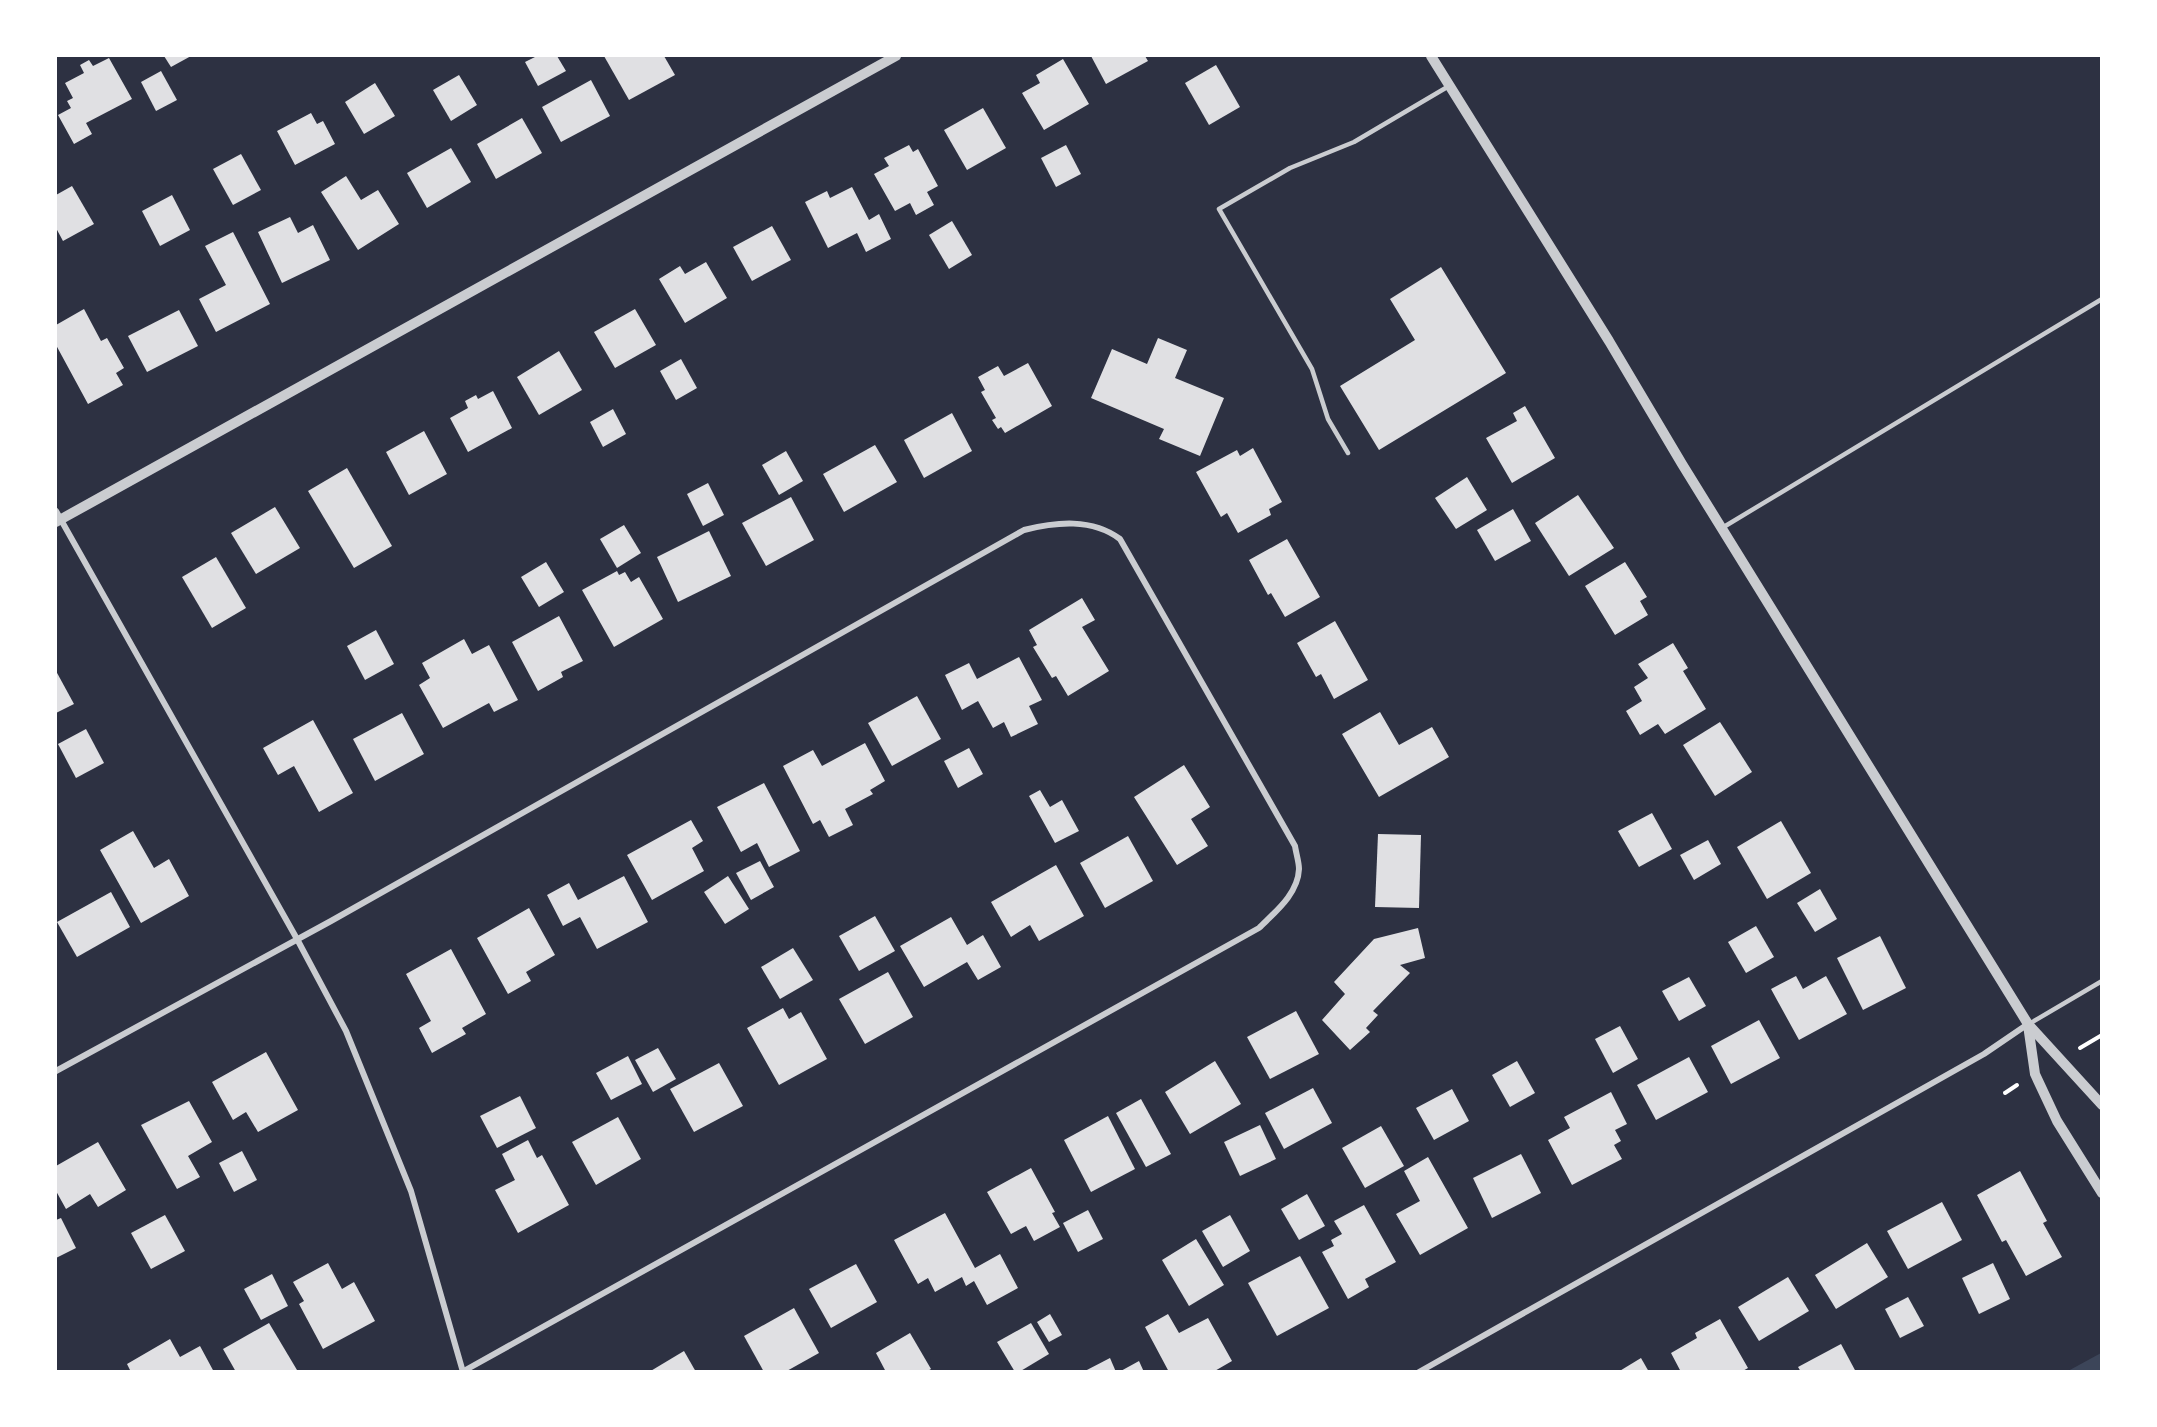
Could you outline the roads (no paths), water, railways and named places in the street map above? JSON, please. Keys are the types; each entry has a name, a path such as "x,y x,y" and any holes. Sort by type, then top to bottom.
{"street":[{"path":"56,1071 297,939 1024,530 1043,525 1068,523 1090,525 1111,532 1120,539 1295,846 1299,869 1294,887 1284,903 1259,928 463,1371 408,1181 346,1031 297,939 57,518 897,56"},
{"path":"1431,56 1609,341 2028,1024 2102,1105"},
{"path":"2028,1024 2035,1074 2057,1121 2102,1193"},
{"path":"1419,1371 1984,1054 2028,1024"}],"lane":[{"path":"1348,453 1328,419 1312,369 1219,209 1290,168 1354,142 1449,86"},
{"path":"1722,528 2102,299"},
{"path":"2028,1024 2102,981"}]}
